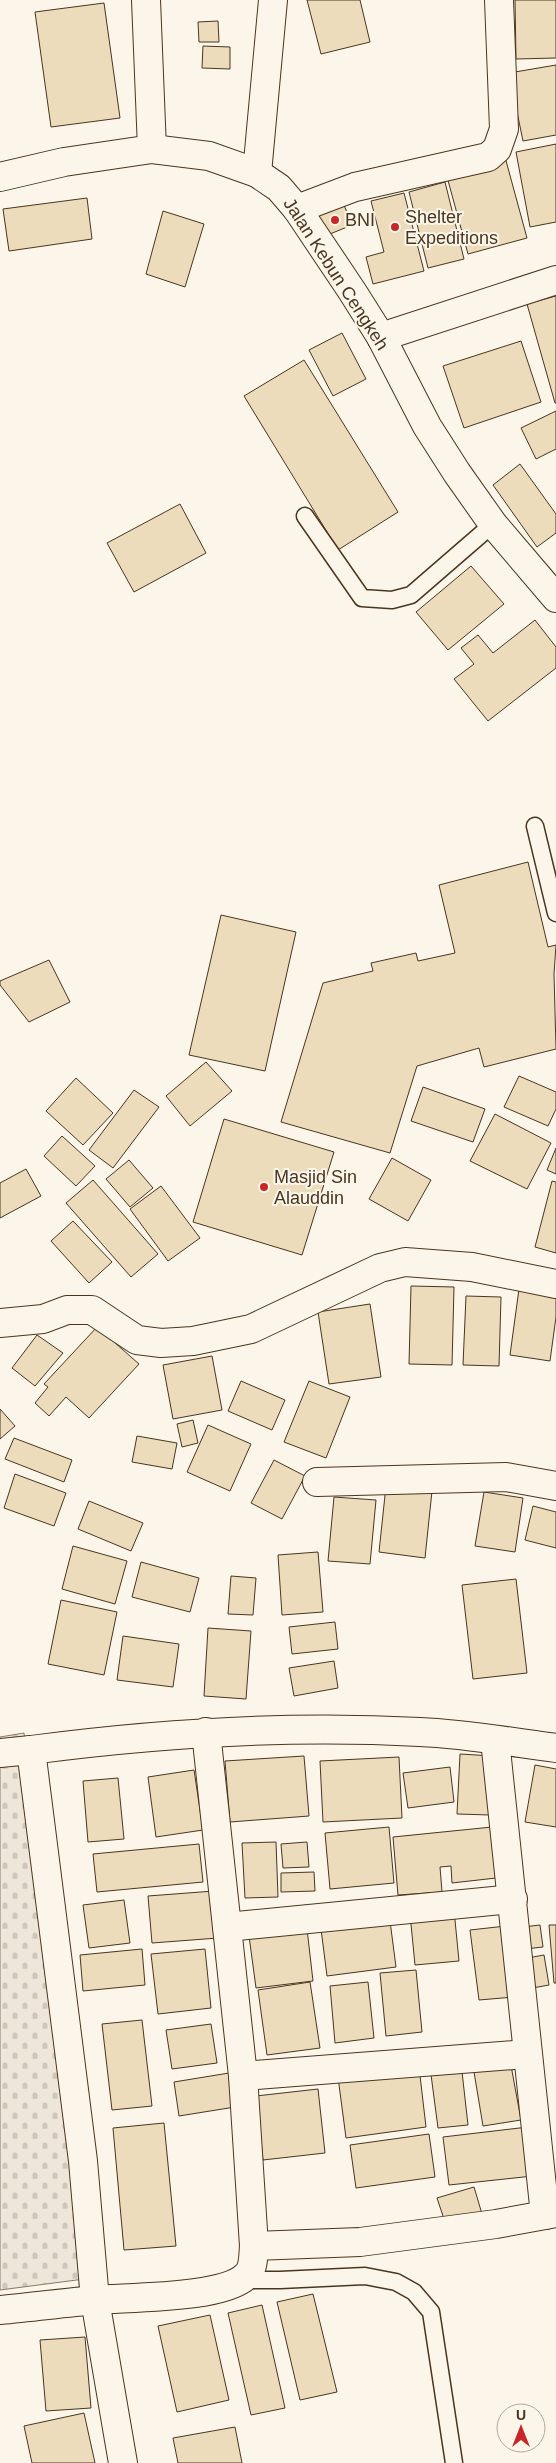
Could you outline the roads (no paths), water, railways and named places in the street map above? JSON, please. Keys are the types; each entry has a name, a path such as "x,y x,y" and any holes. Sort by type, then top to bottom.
{"street":[{"path":"146,0 152,149"},
{"path":"258,173 274,0"},
{"path":"297,209 355,187 468,164 488,157 497,149 504,129 499,0"},
{"name":"Jalan Kebun Cengkeh","path":"0,176 64,162 152,149 210,156 258,173 279,188 297,209 381,337 427,426 493,524 556,598"},
{"path":"381,337 556,280"},
{"path":"0,1323 43,1319 67,1310 92,1310 137,1340 161,1343 193,1341 251,1328 380,1268 405,1262 472,1267 556,1284"},
{"path":"317,1482 506,1478 556,1486"},
{"path":"0,2310 226,2288 242,2280 252,2268 254,2246 243,2076 206,1732"},
{"path":"0,1753 121,1738 206,1732 421,1732 556,1748"},
{"path":"254,2246 360,2242 550,2214 526,2054 513,1899 495,1740"},
{"path":"31,1750 83,2161 95,2300 123,2463"},
{"path":"227,1927 513,1899"},
{"path":"243,2076 526,2054"}],"lane":[{"path":"306,516 362,598 392,600 411,595 493,524"},
{"path":"535,826 556,913"},
{"path":"242,2280 365,2276 396,2282 414,2292 431,2312 454,2463"}],"place":[{"name":"BNI","path":"335,220"},
{"name":"Shelter Expeditions","path":"395,227"},
{"name":"Masjid Sin Alauddin","path":"264,1187"}]}
